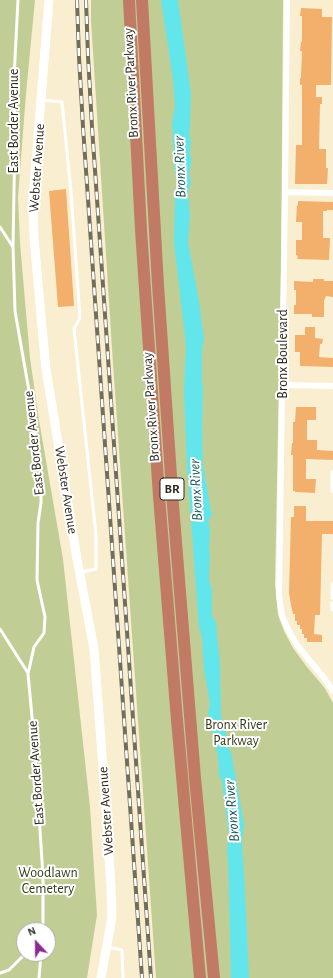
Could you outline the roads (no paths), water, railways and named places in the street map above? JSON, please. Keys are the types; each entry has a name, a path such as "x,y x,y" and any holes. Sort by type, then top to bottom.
{"highway":[{"name":"Bronx River Parkway","path":"129,0 140,209 158,482 176,720 200,978"},
{"name":"Bronx River Parkway","path":"142,0 154,230 173,505 194,762 214,978"}],"main road":[{"name":"Webster Avenue","path":"49,0 33,200 35,253 46,369 94,649 105,787 112,917 101,978"}],"street":[{"name":"Bronx Boulevard","path":"286,0 285,192 279,588 281,609 286,627 293,639 333,691"},
{"path":"285,192 333,193"},
{"path":"282,385 333,386"}],"lane":[{"name":"East Border Avenue","path":"18,0 14,78 15,132 13,247 16,311 41,475 41,502 38,522 37,580 45,617 44,633 34,647 28,674 34,738 43,876 44,922"},
{"path":"41,100 62,102 71,192 80,318 74,329 96,535 96,569 80,572"},
{"path":"0,227 13,247"},
{"path":"332,490 333,472"},
{"path":"332,584 332,598"},
{"path":"332,603 333,610"},
{"path":"0,629 28,674"},
{"path":"107,947 122,950 124,978"},
{"path":"0,973 9,970 18,962"},
{"path":"40,978 41,962"}],"water":[{"name":"Bronx River","path":"161,0 178,0 191,94 189,134 191,149 189,153 192,159 189,173 191,182 188,192 190,218 188,242 199,301 204,340 202,350 203,466 212,516 208,521 210,529 209,580 212,590 212,615 216,623 220,665 221,717 226,734 225,742 231,752 244,824 242,842 249,978 231,978 227,850 229,835 222,782 219,774 218,757 208,712 210,704 204,670 202,637 199,627 187,468 184,390 186,345 174,243 175,189 178,184 175,172 172,124 175,105 173,80"}],"railway":[{"path":"77,0 83,127 142,978"},
{"path":"86,0 92,127 151,978"}],"park label":[{"name":"Woodlawn Cemetery","path":"48,882"}]}
